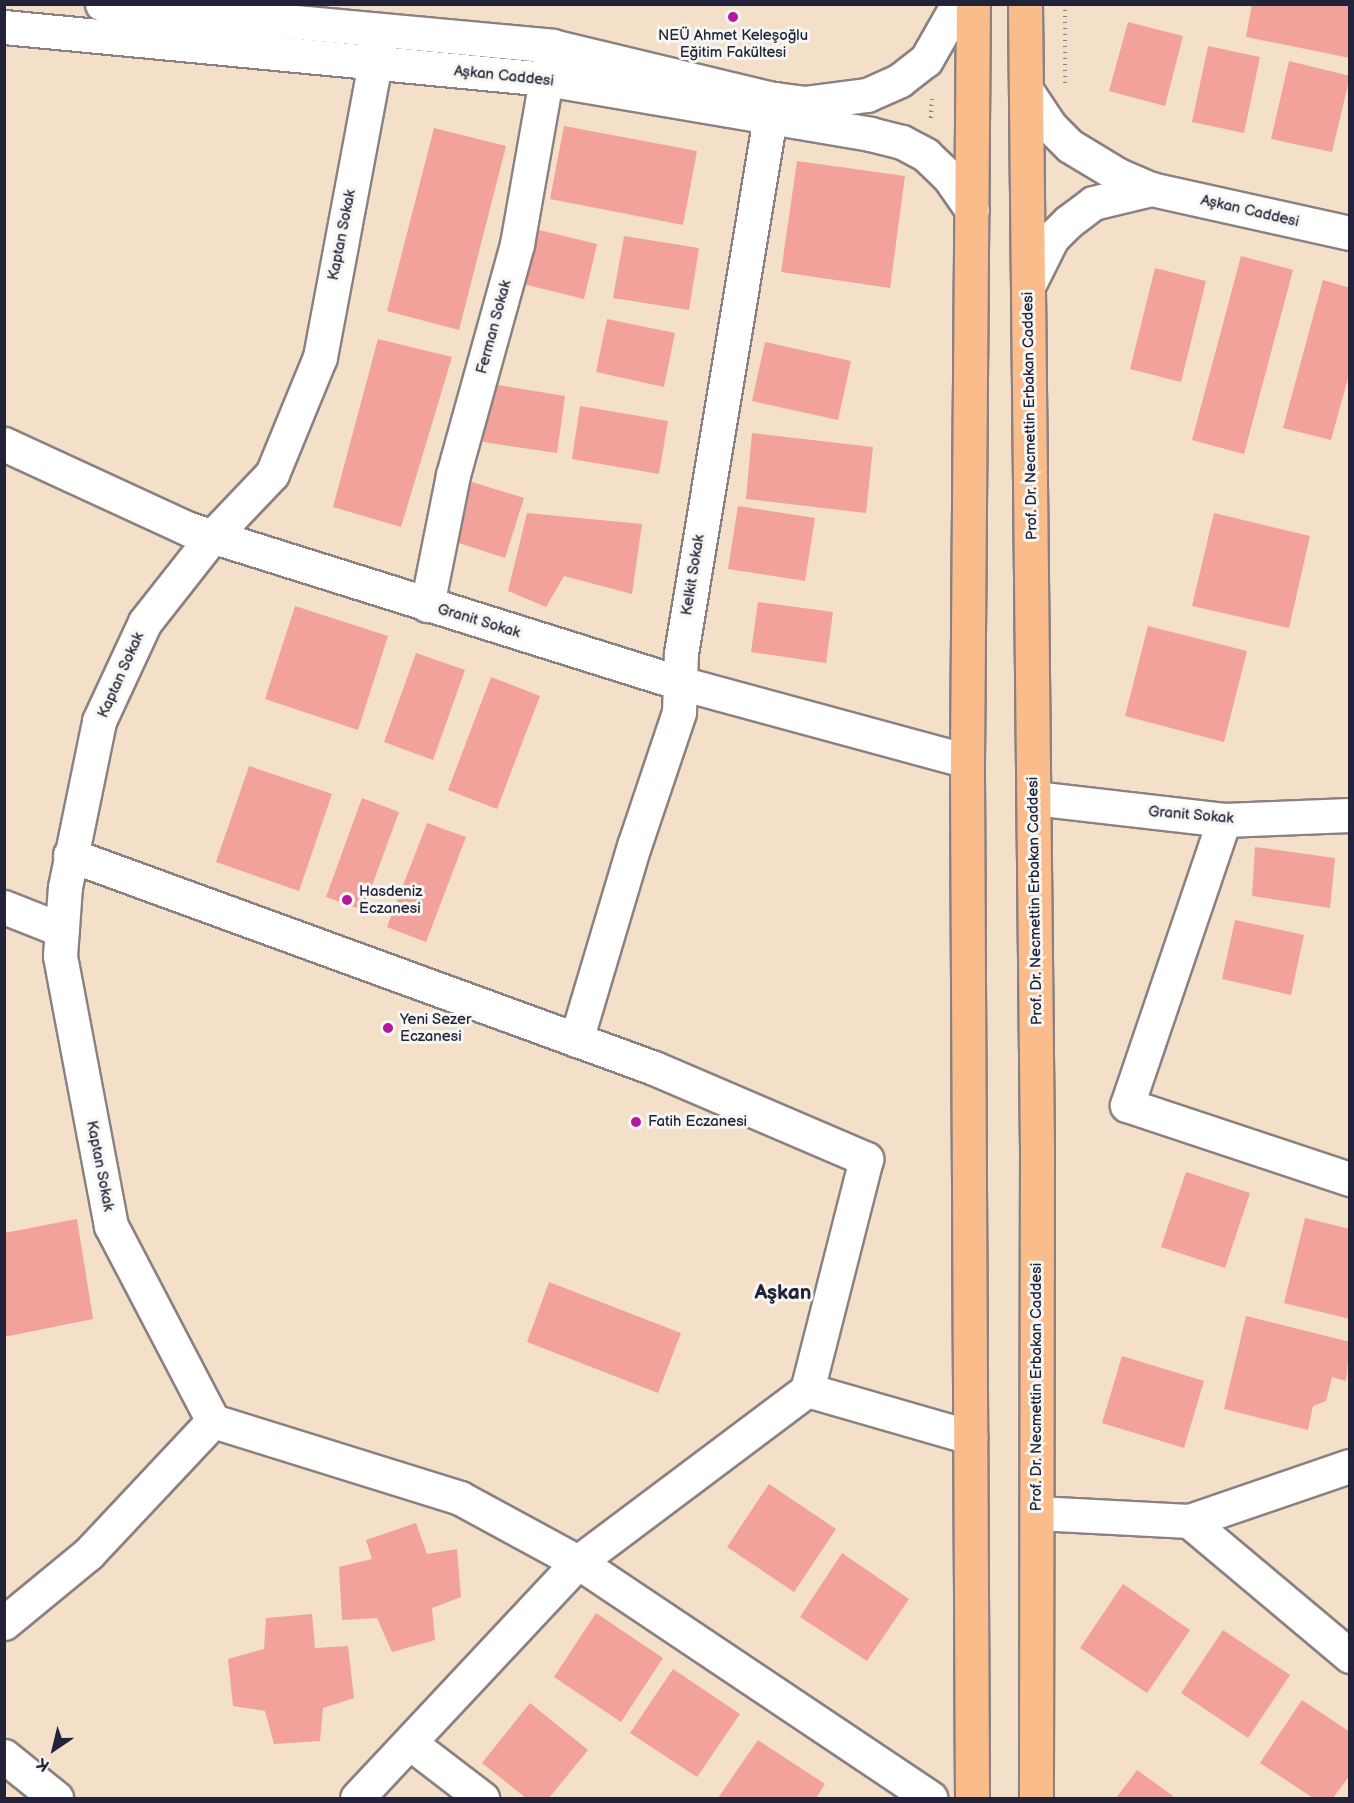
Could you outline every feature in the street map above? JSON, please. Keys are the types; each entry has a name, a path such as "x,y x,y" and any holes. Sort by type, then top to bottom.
{"main road":[{"path":"972,1798 967,761 973,4"},
{"name":"Prof. Dr. Necmettin Erbakan Caddesi","path":"1025,4 1034,798 1036,1798"}],"street":[{"name":"Aşkan Caddesi","path":"102,4 552,46 771,109 902,142 930,159 972,210"},
{"name":"Aşkan Caddesi","path":"4,27 546,79 771,109 834,101 867,94 900,80 926,60 958,4"},
{"name":"Kaptan Sokak","path":"213,1421 111,1226 60,956 70,855 99,721 145,622 212,537 272,474 320,357 381,29"},
{"name":"Ferman Sokak","path":"428,605 453,475 517,244 552,46"},
{"path":"1026,90 1050,126 1070,146 1092,162 1151,189"},
{"name":"Kelkit Sokak","path":"576,1040 634,846 680,712 681,653 771,109"},
{"name":"Aşkan Caddesi","path":"1151,189 1350,234"},
{"path":"1029,284 1052,238 1068,222 1093,203 1151,189"},
{"name":"Granit Sokak","path":"4,444 212,537 680,683 967,761"},
{"name":"Granit Sokak","path":"1034,798 1224,820 1350,815"},
{"path":"1224,820 1127,1105 1350,1179"},
{"path":"70,855 654,1068 866,1159 807,1390 578,1562 357,1798"},
{"path":"4,907 62,930"},
{"path":"807,1390 970,1437"},
{"path":"4,1623 88,1554 213,1421 460,1498 578,1562 930,1798"},
{"path":"1037,1513 1189,1521 1350,1466"},
{"path":"1189,1521 1350,1656"},
{"path":"410,1743 482,1798"},
{"path":"4,1756 56,1798"}],"building":[{"path":"1252,4 1350,4 1350,58 1246,37"},
{"path":"1128,22 1183,36 1165,106 1109,91"},
{"path":"1208,46 1260,57 1244,133 1192,122"},
{"path":"1289,61 1350,76 1332,152 1271,139"},
{"path":"564,126 697,151 683,225 550,199"},
{"path":"434,128 506,146 459,330 387,311"},
{"path":"797,161 905,176 890,288 781,272"},
{"path":"531,228 597,244 584,299 519,283"},
{"path":"624,236 699,248 689,310 613,298"},
{"path":"1241,256 1293,270 1244,454 1192,440"},
{"path":"1155,268 1206,281 1181,382 1130,369"},
{"path":"1323,280 1350,288 1350,371 1331,440 1283,428"},
{"path":"607,319 675,333 664,387 596,372"},
{"path":"378,339 452,357 401,527 333,507"},
{"path":"765,342 851,361 838,420 752,401"},
{"path":"491,384 565,396 557,453 483,442"},
{"path":"580,406 668,421 659,474 572,459"},
{"path":"752,433 873,447 866,513 746,499"},
{"path":"472,482 524,498 505,558 453,541"},
{"path":"738,506 815,518 805,581 728,569"},
{"path":"527,513 642,524 632,594 564,576 546,607 508,591"},
{"path":"1214,513 1310,536 1289,628 1192,606"},
{"path":"758,602 833,612 826,663 751,652"},
{"path":"295,606 388,636 358,730 265,699"},
{"path":"1148,626 1247,651 1224,742 1125,716"},
{"path":"416,653 465,670 433,760 384,742"},
{"path":"491,677 540,696 497,809 448,790"},
{"path":"249,766 332,794 299,891 216,862"},
{"path":"362,798 399,812 363,910 326,897"},
{"path":"427,823 466,837 426,942 387,927"},
{"path":"1255,847 1335,858 1330,908 1252,896"},
{"path":"1235,920 1304,935 1291,995 1222,979"},
{"path":"1186,1172 1250,1193 1225,1268 1161,1247"},
{"path":"1305,1218 1350,1229 1350,1319 1284,1303"},
{"path":"77,1219 93,1319 4,1337 4,1233"},
{"path":"549,1282 681,1333 658,1393 527,1342"},
{"path":"1246,1316 1350,1342 1346,1381 1332,1377 1326,1401 1313,1406 1308,1430 1224,1409"},
{"path":"1122,1356 1204,1381 1184,1448 1102,1423"},
{"path":"769,1484 836,1529 794,1592 727,1547"},
{"path":"416,1523 427,1554 457,1549 461,1597 432,1608 435,1640 392,1652 377,1618 342,1620 339,1567 372,1559 366,1540"},
{"path":"842,1553 909,1599 867,1661 800,1617"},
{"path":"1123,1584 1190,1630 1147,1693 1080,1648"},
{"path":"596,1613 663,1658 621,1722 554,1677"},
{"path":"312,1614 315,1648 348,1646 354,1698 323,1708 320,1741 274,1744 265,1711 233,1706 228,1659 264,1649 266,1618"},
{"path":"1223,1630 1290,1675 1248,1738 1181,1693"},
{"path":"673,1669 740,1714 697,1777 630,1733"},
{"path":"1302,1700 1350,1732 1350,1775 1333,1798 1313,1798 1260,1763"},
{"path":"530,1703 588,1750 549,1798 526,1798 482,1763"},
{"path":"758,1740 825,1784 816,1798 718,1798"},
{"path":"1137,1770 1173,1796 1172,1798 1116,1798"}],"place":[{"name":"NEÜ Ahmet Keleşoğlu Eğitim Fakültesi","path":"733,17"},
{"name":"Hasdeniz Eczanesi","path":"347,900"},
{"name":"Yeni Sezer Eczanesi","path":"388,1028"},
{"name":"Fatih Eczanesi","path":"636,1122"}],"district":[{"name":"Aşkan","path":"783,1293"}]}
